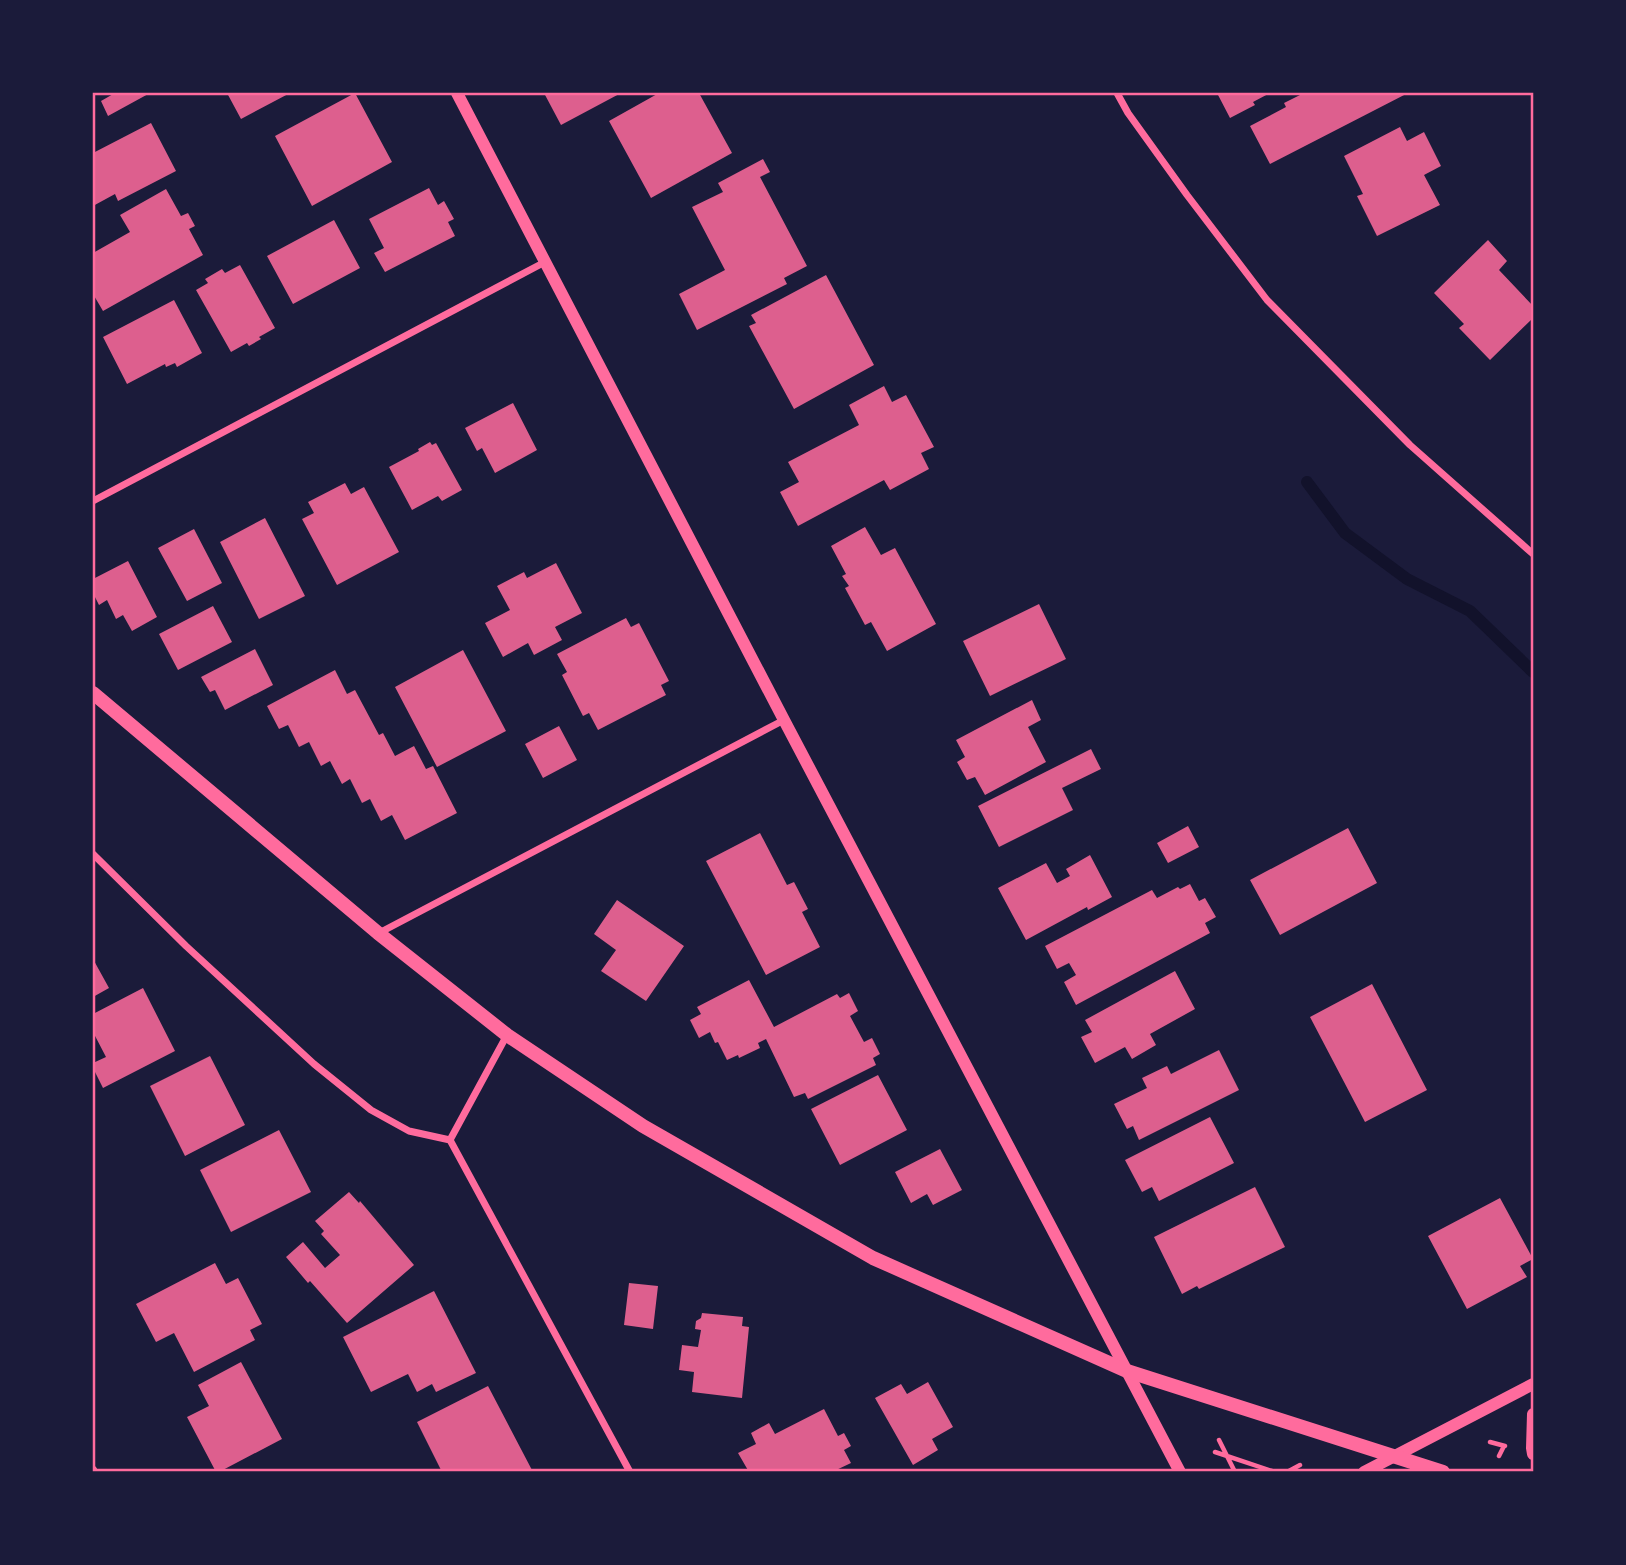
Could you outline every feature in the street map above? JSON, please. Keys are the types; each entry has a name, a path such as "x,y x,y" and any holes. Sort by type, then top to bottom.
{"main road":[{"path":"93,693 378,933 507,1035 643,1126 873,1258 1127,1371 1443,1472"}],"street":[{"path":"457,93 1180,1472"},
{"path":"1117,93 1128,113 1268,300 1410,445 1533,554"},
{"path":"93,501 545,262"},
{"path":"378,933 784,720"},
{"path":"93,855 314,1064 371,1110 409,1131 450,1140 630,1472"},
{"path":"450,1140 507,1035"},
{"path":"1364,1472 1533,1384"},
{"path":"1533,1415 1533,1454"}],"path":[{"path":"1219,1440 1235,1472"},
{"path":"1499,1456 1504,1445"},
{"path":"1215,1452 1275,1472"},
{"path":"1287,1472 1300,1465"}],"building":[{"path":"115,93 150,93 108,116 101,101"},
{"path":"227,93 290,93 241,119"},
{"path":"355,93 392,162 312,206 275,136"},
{"path":"544,93 621,93 561,125"},
{"path":"659,93 699,93 732,153 651,198 609,121"},
{"path":"1217,93 1270,93 1253,102 1255,105 1230,118"},
{"path":"1304,93 1408,93 1270,164 1250,126 1286,107 1284,103"},
{"path":"151,123 176,171 118,201 115,194 93,206 93,153"},
{"path":"1400,127 1407,141 1424,132 1441,166 1424,175 1440,205 1377,236 1357,196 1363,194 1344,156"},
{"path":"763,159 770,172 760,177 807,266 784,278 787,284 697,330 679,294 725,270 692,207 723,192 718,183"},
{"path":"429,188 438,205 444,201 454,219 448,222 455,236 385,272 374,253 384,248 369,219"},
{"path":"166,189 181,216 188,213 195,226 189,229 203,255 103,311 93,294 93,253 130,232 120,215"},
{"path":"334,220 360,268 293,304 267,256"},
{"path":"1488,240 1507,261 1499,270 1533,306 1533,318 1490,360 1459,328 1464,324 1434,293"},
{"path":"240,265 275,328 249,346 247,343 231,352 196,290 208,283 205,279 222,269 225,273"},
{"path":"826,275 874,365 794,409 749,326 756,323 751,315"},
{"path":"174,300 202,353 177,367 175,363 166,367 165,364 127,384 103,337"},
{"path":"884,386 892,402 906,395 934,447 921,453 929,469 890,490 884,480 798,526 780,492 799,482 788,462 859,425 849,405"},
{"path":"513,403 537,450 495,473 482,448 477,451 465,428"},
{"path":"430,442 432,445 436,443 462,490 442,501 438,496 412,510 389,467"},
{"path":"345,483 351,494 364,487 399,552 337,585 302,519 314,513 308,502"},
{"path":"265,518 305,596 259,619 220,542"},
{"path":"865,527 881,555 895,548 936,624 887,651 871,622 865,625 845,588 849,586 842,576 846,574 831,546"},
{"path":"194,529 222,583 187,601 158,548"},
{"path":"128,561 157,617 132,631 123,615 116,619 107,600 99,605 93,593 93,579"},
{"path":"556,563 582,613 555,627 562,640 534,655 528,643 503,657 485,623 510,610 497,586 524,572 527,578"},
{"path":"1039,604 1066,659 990,696 963,641"},
{"path":"213,606 232,642 178,670 159,634"},
{"path":"626,618 631,627 639,623 669,681 661,685 666,695 598,730 589,713 583,716 562,675 567,672 557,654"},
{"path":"255,649 273,685 225,710 215,690 210,692 201,677"},
{"path":"463,650 506,731 437,767 395,687"},
{"path":"335,670 347,694 355,690 379,735 383,733 395,756 414,746 426,769 433,766 457,813 405,840 392,815 381,821 370,799 362,803 350,779 342,784 330,761 321,766 309,742 299,747 288,725 279,729 267,706"},
{"path":"1032,700 1041,720 1028,727 1046,762 985,795 975,777 967,780 957,762 965,757 956,740"},
{"path":"559,726 577,760 543,778 525,744"},
{"path":"1091,749 1101,769 1062,788 1073,810 999,847 978,806"},
{"path":"1188,826 1199,847 1168,863 1157,843"},
{"path":"1348,828 1377,883 1280,935 1250,880"},
{"path":"760,833 787,885 794,882 808,909 802,912 820,947 766,975 706,861"},
{"path":"1090,855 1112,897 1088,910 1087,907 1026,940 998,888 1046,863 1057,883 1070,876 1066,869"},
{"path":"1190,884 1199,901 1205,898 1216,917 1205,923 1210,933 1076,1005 1064,982 1076,975 1069,963 1057,969 1045,946 1152,890 1157,898"},
{"path":"617,900 684,946 646,1001 601,971 616,950 594,934"},
{"path":"93,959 109,988 93,997"},
{"path":"1175,971 1195,1009 1150,1034 1156,1045 1132,1059 1125,1047 1095,1063 1081,1037 1092,1032 1085,1020"},
{"path":"749,980 774,1027 837,994 840,998 849,993 858,1011 850,1016 864,1042 872,1038 880,1054 873,1058 876,1065 808,1099 805,1093 794,1097 766,1039 758,1043 760,1048 739,1058 738,1055 727,1060 710,1032 699,1038 690,1020 701,1014 697,1007"},
{"path":"1372,984 1427,1090 1365,1122 1310,1017"},
{"path":"143,988 175,1051 103,1088 93,1068 93,1063 106,1057 93,1032 93,1014"},
{"path":"1219,1050 1239,1090 1139,1140 1133,1126 1127,1129 1114,1104 1147,1088 1142,1078 1167,1066 1171,1074"},
{"path":"210,1056 245,1125 185,1156 150,1086"},
{"path":"878,1075 907,1130 840,1165 811,1109"},
{"path":"1210,1117 1234,1163 1159,1201 1152,1187 1142,1192 1125,1160"},
{"path":"279,1130 311,1192 231,1232 200,1170"},
{"path":"940,1149 962,1190 933,1205 927,1194 911,1203 895,1172"},
{"path":"1255,1187 1285,1247 1199,1289 1197,1286 1182,1294 1154,1237"},
{"path":"349,1192 359,1203 360,1201 414,1265 347,1323 286,1257 303,1242 325,1268 340,1255 321,1234 324,1231 315,1221"},
{"path":"1500,1198 1533,1259 1520,1266 1527,1277 1467,1309 1428,1236"},
{"path":"215,1263 226,1284 238,1278 262,1324 250,1330 255,1340 194,1372 174,1333 156,1342 136,1304"},
{"path":"629,1283 658,1286 653,1329 624,1325"},
{"path":"434,1291 476,1373 436,1392 432,1384 417,1392 408,1374 371,1392 343,1337"},
{"path":"702,1313 743,1317 742,1326 749,1327 742,1398 692,1392 694,1372 679,1370 682,1345 698,1347 701,1330 695,1329 696,1321 701,1318"},
{"path":"241,1362 282,1439 216,1472 187,1417 209,1406 198,1385"},
{"path":"928,1382 953,1427 932,1439 938,1450 913,1465 875,1398 901,1384 907,1394"},
{"path":"488,1386 533,1472 442,1472 417,1422"},
{"path":"824,1409 838,1436 844,1433 851,1446 844,1450 851,1463 832,1472 749,1472 738,1453 756,1444 751,1433 769,1423 775,1434"}],"waterway":[{"path":"1307,482 1345,533 1407,579 1470,611 1533,672"}]}
